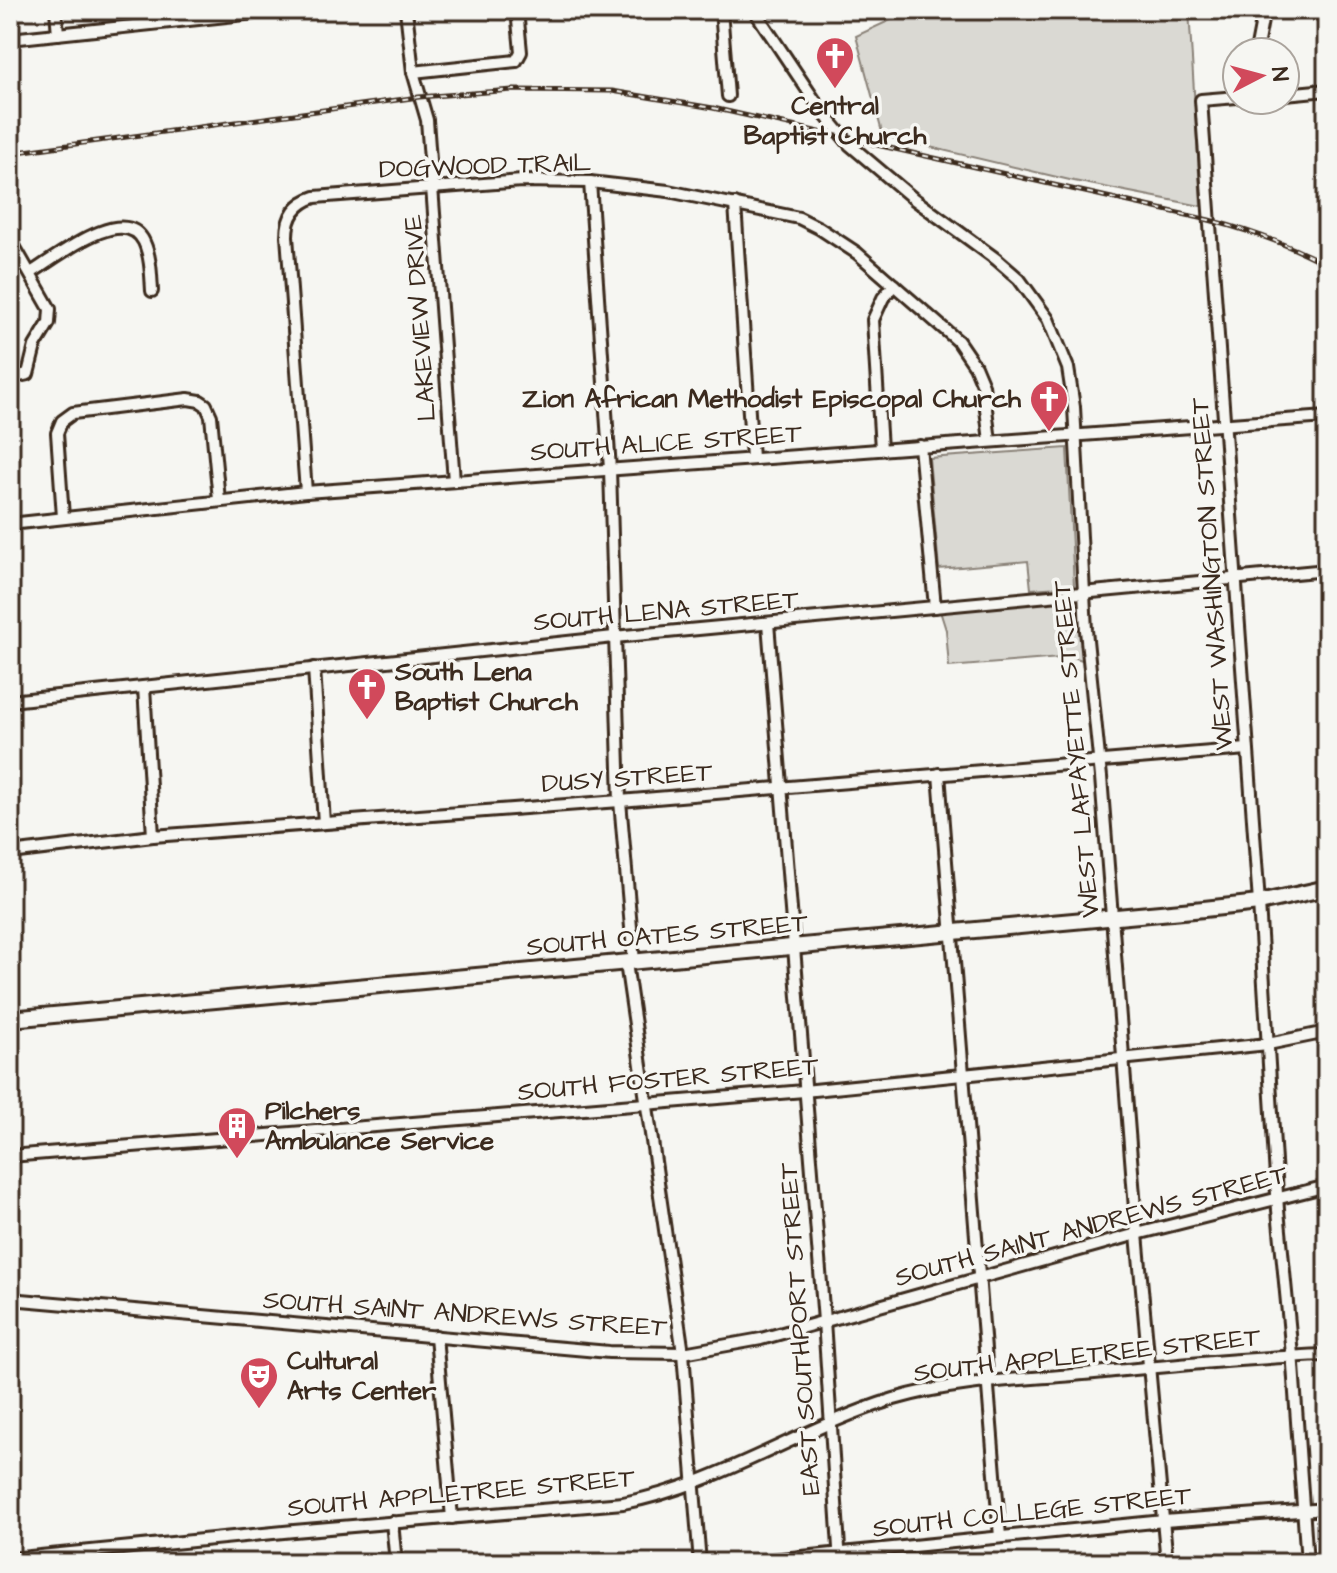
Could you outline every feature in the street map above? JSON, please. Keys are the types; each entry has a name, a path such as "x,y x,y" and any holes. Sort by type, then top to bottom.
{"main road":[{"name":"SOUTH OATES STREET","path":"10,1019 1113,918 1259,903 1327,888"}],"street":[{"path":"56,10 58,34"},
{"path":"10,39 283,10"},
{"name":"LAKEVIEW DRIVE","path":"406,10 413,72 427,115 454,481"},
{"path":"413,72 516,61 521,52 517,10"},
{"path":"721,10 728,96"},
{"name":"WEST LAFAYETTE STREET","path":"754,10 821,110 850,145 914,199 1008,268 1029,290 1048,319 1063,351 1072,385 1083,594 1167,1563"},
{"path":"1259,36 1264,10"},
{"path":"1301,92 1327,90"},
{"name":"WEST WASHINGTON STREET","path":"1221,98 1201,100 1307,1563"},
{"name":"DOGWOOD TRAIL","path":"306,492 287,236 289,218 300,204 315,197 522,181 590,182 645,188 785,214 819,228 857,253 947,329 967,353 983,385 990,441"},
{"path":"590,182 610,469 620,801 630,962 646,1104 683,1353 700,1563"},
{"path":"735,204 752,458"},
{"path":"31,273 102,230 120,228 135,232 145,244 152,291"},
{"path":"10,239 49,303 50,316 46,331 35,346 28,374 10,378"},
{"path":"881,449 873,320 883,298 894,285"},
{"path":"63,517 57,437 62,421 73,413 188,399 203,403 210,412 219,500"},
{"name":"SOUTH ALICE STREET","path":"10,524 306,492 1327,417"},
{"path":"920,446 935,607"},
{"name":"SOUTH LENA STREET","path":"10,701 614,637 1327,570"},
{"name":"EAST SOUTHPORT STREET","path":"768,623 840,1558"},
{"path":"314,668 324,823"},
{"path":"144,687 153,836"},
{"name":"DUSY STREET","path":"10,853 153,836 1247,749"},
{"path":"939,774 1000,1537"},
{"name":"SOUTH FOSTER STREET","path":"10,1156 964,1076 1268,1044 1327,1032"},
{"name":"SOUTH SAINT ANDREWS STREET","path":"10,1299 609,1352 683,1353 727,1347 1137,1234 1327,1186"},
{"path":"436,1336 452,1518"},
{"name":"SOUTH APPLETREE STREET","path":"10,1559 623,1503 660,1495 829,1424 911,1394 988,1383 1327,1355"},
{"name":"SOUTH COLLEGE STREET","path":"742,1563 840,1558 1000,1537 1327,1509"},
{"path":"392,1522 396,1563"}],"shaded area":[{"path":"891,10 1189,10 1201,206 1074,181 883,136 856,36 893,19"},
{"path":"1067,448 1074,586 1031,589 1028,561 939,569 929,458"},
{"path":"1078,599 1085,661 1073,657 949,667 946,630 940,611"}],"waterway":[{"path":"1309,10 1327,24"}],"railway":[{"path":"10,153 419,97 513,90 612,91 713,108 1209,220 1270,239 1327,265"}],"place":[{"name":"Central Baptist Church","path":"835,90"},
{"name":"Zion African Methodist Episcopal Church","path":"1049,433"},
{"name":"South Lena Baptist Church","path":"367,721"},
{"name":"Pilchers Ambulance Service","path":"237,1160"},
{"name":"Cultural Arts Center","path":"259,1410"}]}
